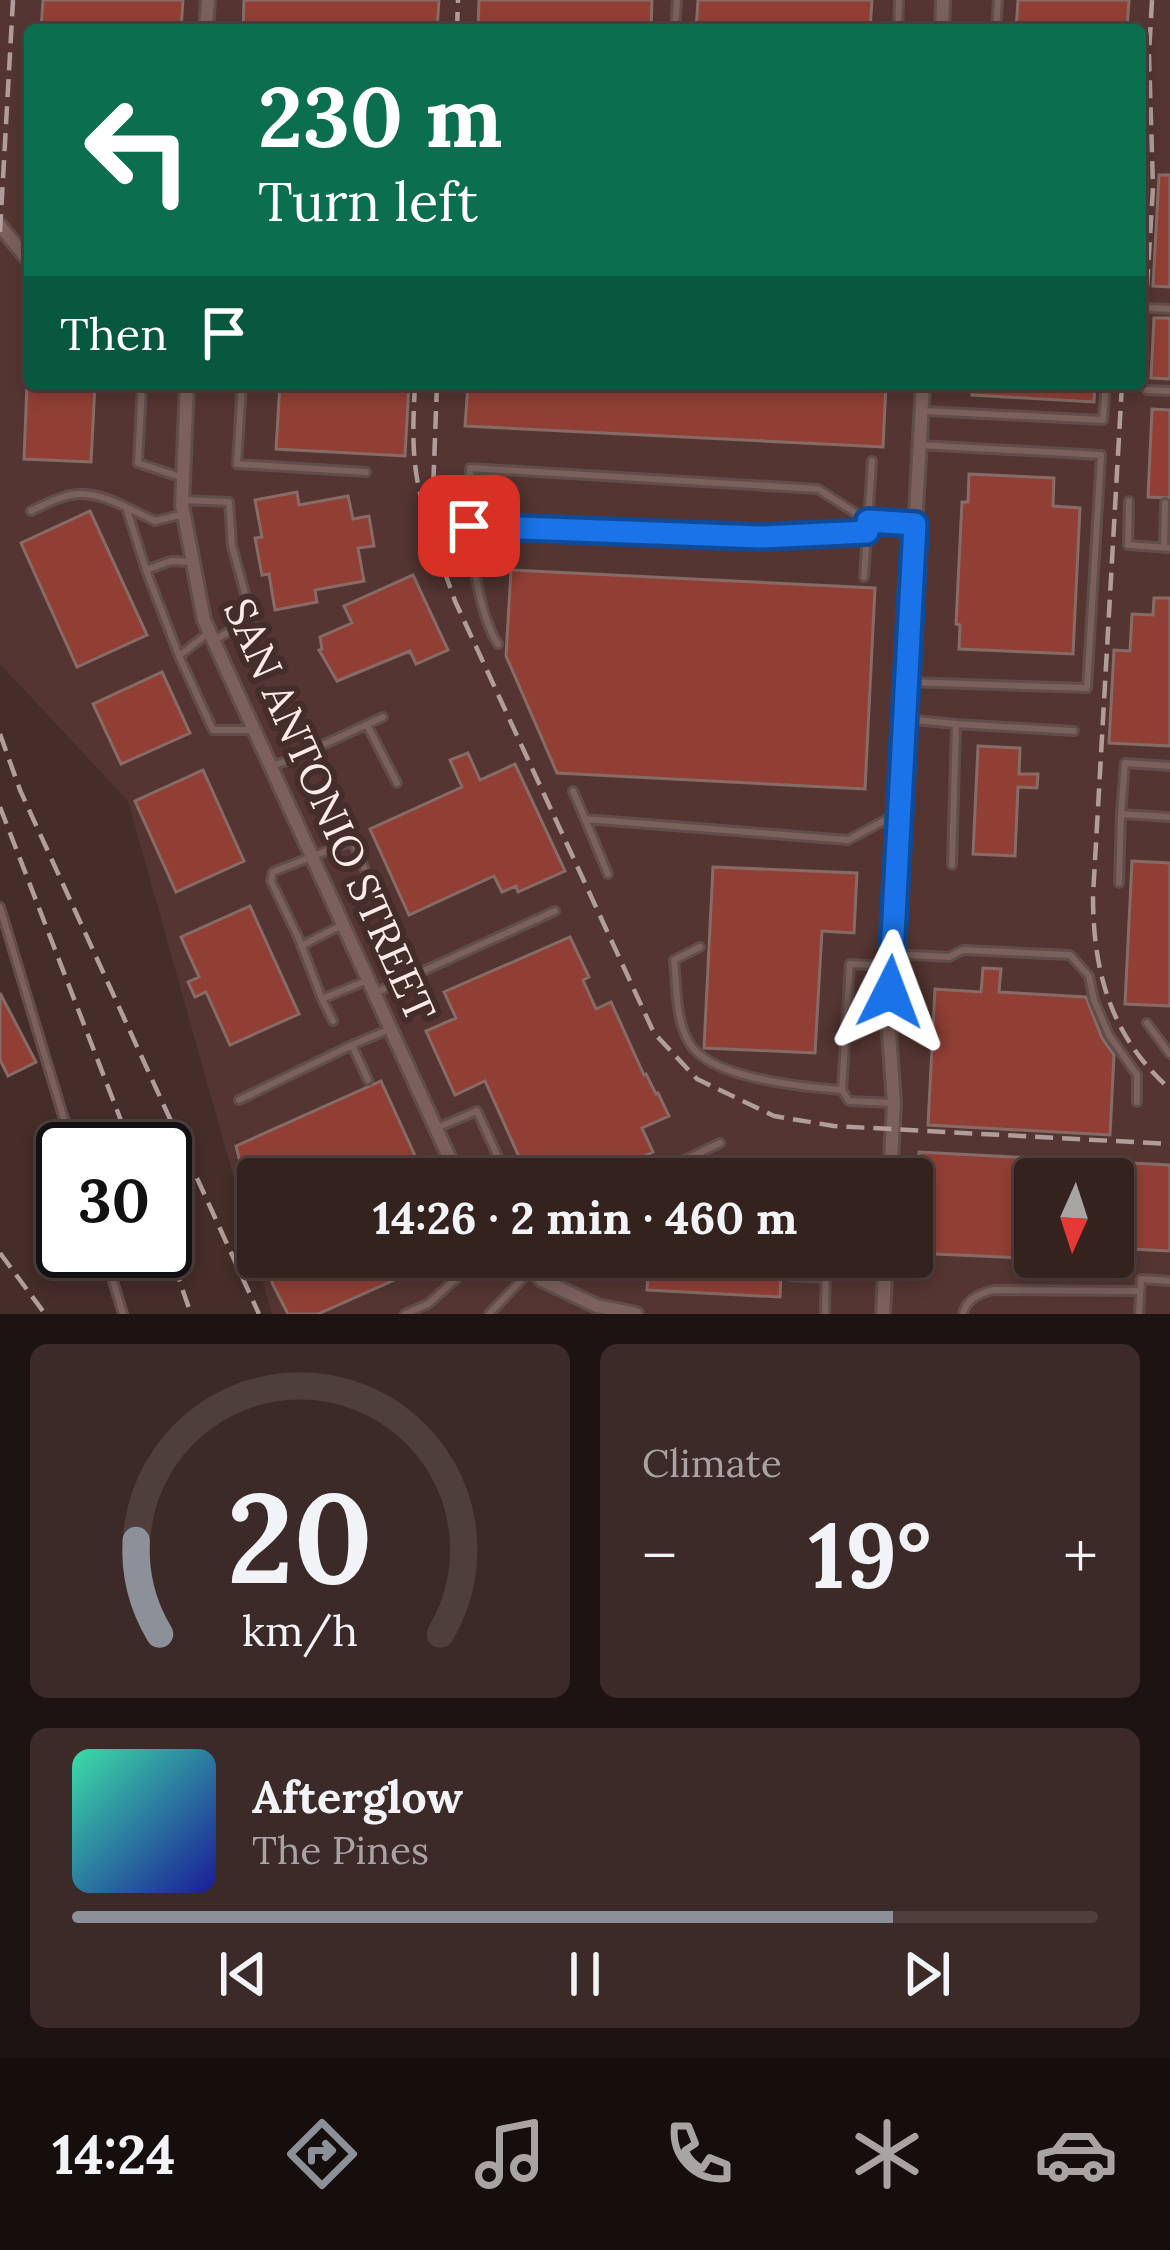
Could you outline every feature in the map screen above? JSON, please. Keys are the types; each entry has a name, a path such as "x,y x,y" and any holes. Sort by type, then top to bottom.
{"street":[{"path":"0,226 24,251"},
{"name":"SAN ANTONIO STREET","path":"187,390 183,507 204,620 448,1158"},
{"path":"891,1158 894,1103 888,1018 923,390"},
{"path":"540,1278 581,1306 635,1314"},
{"path":"883,1314 885,1278"}],"lane":[{"path":"1150,308 1170,309"},
{"path":"142,390 138,463 183,478"},
{"path":"242,390 237,464 366,472"},
{"path":"921,411 1103,420 1106,390"},
{"path":"1147,390 1170,391"},
{"path":"907,682 1087,688 1101,455 920,446"},
{"path":"864,577 872,461"},
{"path":"498,644 489,631 469,526 470,468 818,489 868,521 915,524"},
{"path":"32,511 87,492 155,521 183,507 229,502 232,546 252,619 178,656"},
{"path":"1129,501 1128,544 1167,548 1165,503"},
{"path":"126,507 178,656 214,730 254,730"},
{"path":"469,526 760,537 867,532"},
{"path":"146,570 171,561 193,562"},
{"path":"271,766 383,717"},
{"path":"905,718 1074,731"},
{"path":"367,724 397,783"},
{"path":"952,865 956,724"},
{"path":"1119,883 1125,763 1170,766"},
{"path":"573,791 608,874"},
{"path":"585,819 848,839 900,812"},
{"path":"1121,814 1170,817"},
{"path":"333,1021 271,881 273,872 352,841 414,978"},
{"path":"0,907 65,1122"},
{"path":"322,999 414,978 555,911"},
{"path":"301,946 343,925"},
{"path":"700,947 674,960 681,1025 691,1048 717,1065 746,1075 842,1090"},
{"path":"894,1103 849,1101 842,1090 850,964 949,957 963,950 1070,955 1089,976 1109,1035 1137,1075 1137,1102"},
{"path":"1147,1023 1170,1054"},
{"path":"239,1100 390,1029"},
{"path":"352,1045 368,1080"},
{"path":"436,1129 477,1111 498,1158"},
{"path":"689,1158 720,1143"},
{"path":"112,1278 123,1314"},
{"path":"405,1314 428,1304 457,1278"},
{"path":"490,1314 524,1278"},
{"path":"825,1278 825,1314"},
{"path":"1139,1314 1141,1280 1170,1281"},
{"path":"963,1314 964,1306 980,1292 994,1290 1140,1291"}],"shaded area":[{"path":"0,0 1170,0 1170,1314 272,1314 262,1278 933,1278 933,1158 237,1158 237,1189 128,801 0,664"}],"building":[{"path":"43,0 183,0 181,24 41,24"},
{"path":"244,0 439,0 437,24 243,24"},
{"path":"479,0 652,0 651,24 478,24"},
{"path":"698,0 872,0 870,24 696,24"},
{"path":"1018,0 1129,0 1127,24 1016,24"},
{"path":"1159,175 1170,175 1170,287 1153,286"},
{"path":"1154,318 1170,318 1170,379 1151,378"},
{"path":"27,390 95,390 91,462 24,459"},
{"path":"280,390 409,390 405,456 276,449"},
{"path":"468,390 886,390 883,447 465,426"},
{"path":"972,390 1095,390 1094,402 972,395"},
{"path":"1152,409 1170,410 1170,498 1148,497"},
{"path":"969,474 1054,478 1053,506 1080,508 1073,654 959,649 962,502 968,502"},
{"path":"297,492 299,505 348,496 353,519 369,516 374,546 358,548 364,581 315,590 317,602 275,610 269,574 262,575 255,538 262,537 255,500"},
{"path":"90,511 147,635 77,667 21,543"},
{"path":"511,570 875,588 865,789 557,773 506,656"},
{"path":"413,575 448,650 416,664 410,651 337,681 319,650 320,637 352,623 344,606"},
{"path":"1154,598 1170,598 1170,746 1109,743 1114,650 1130,651 1132,614 1153,615"},
{"path":"162,672 190,733 121,764 93,704"},
{"path":"978,746 1020,748 1019,774 1038,774 1037,788 1018,787 1015,856 973,854"},
{"path":"468,753 480,780 515,764 565,871 518,892 516,886 502,892 494,876 409,915 370,829 462,787 450,760"},
{"path":"203,770 244,861 176,892 135,801"},
{"path":"1132,861 1170,863 1170,1006 1125,1004"},
{"path":"713,867 857,873 854,933 822,931 815,1053 704,1048"},
{"path":"250,906 299,1014 230,1045 206,992 195,997 188,982 199,977 181,937"},
{"path":"570,937 589,977 583,980 596,1009 611,1002 644,1075 669,1116 642,1128 653,1152 640,1158 520,1158 485,1081 455,1095 426,1031 456,1018 444,992"},
{"path":"983,968 1001,969 999,992 1086,997 1114,1055 1110,1135 928,1125 935,989 981,992"},
{"path":"0,993 36,1062 8,1076 0,1060"},
{"path":"381,1081 416,1158 239,1158 236,1146"},
{"path":"919,1152 1035,1158 1014,1158 1014,1258 933,1254 933,1158 919,1158"},
{"path":"1134,1163 1170,1165 1170,1251 1134,1249"},
{"path":"271,1278 399,1278 318,1314 288,1314"},
{"path":"648,1278 781,1278 780,1297 647,1290"}],"railway":[{"path":"0,232 13,0"},
{"path":"457,24 458,0"},
{"path":"1148,72 1152,0"},
{"path":"1147,287 1153,187 1149,54"},
{"path":"415,390 414,455 421,497"},
{"path":"437,390 432,518 435,545 455,601 654,1033 697,1079 774,1116 834,1126 1170,1144"},
{"path":"1122,390 1094,924 1109,1002 1133,1048 1170,1089"},
{"path":"0,734 20,790 259,1314"},
{"path":"0,807 122,1122"},
{"path":"0,1253 45,1314"},
{"path":"179,1278 191,1314"}],"route":[{"path":"469,526 760,537 867,532 868,521 915,524 890,992"}]}
